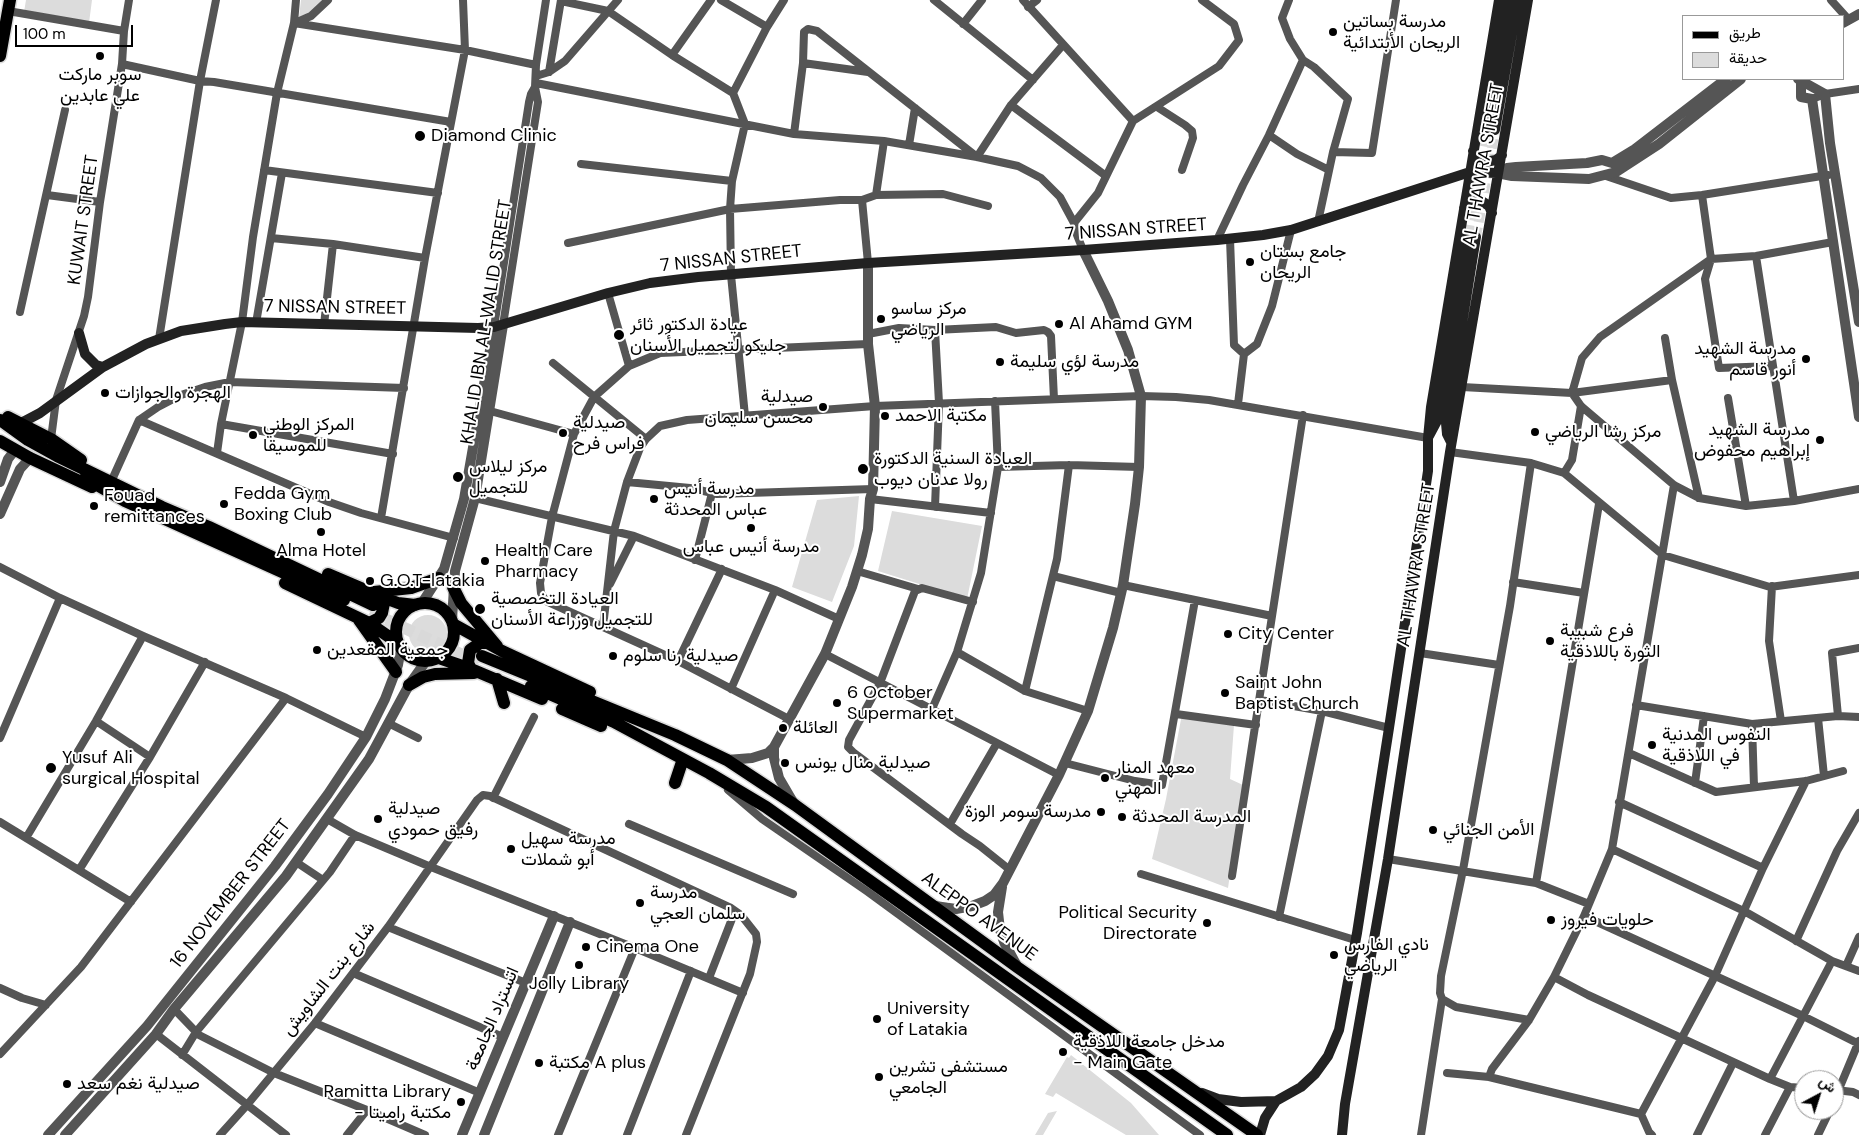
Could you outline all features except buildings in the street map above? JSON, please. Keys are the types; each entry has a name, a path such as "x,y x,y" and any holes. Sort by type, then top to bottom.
{"main road":[{"name":"AL THAWRA STREET","path":"1196,1091 1229,1101 1253,1103 1276,1101 1300,1087 1320,1068 1328,1056 1339,1030 1390,728 1428,470 1428,438 1452,275 1499,0"},
{"path":"1508,0 1491,129 1518,0"},
{"name":"AL THAWRA STREET","path":"1342,1135 1344,1104 1388,859 1451,447 1528,0"},
{"path":"0,56 9,5"},
{"path":"1474,152 1481,160 1488,162 1496,160 1502,155"},
{"path":"1470,172 1497,173"},
{"name":"7 NISSAN STREET","path":"18,422 23,422 40,413 56,400 131,351 159,338 181,331 242,322 478,328 499,326 608,293 650,283 698,277 868,263 1230,239 1291,230 1470,172"},
{"path":"1464,208 1469,202 1480,200 1489,206 1492,213"},
{"path":"1428,438 1437,421 1472,236 1446,423 1451,447"},
{"path":"79,333 85,354 96,365 103,368"},
{"path":"0,412 51,440 111,482"},
{"path":"0,420 43,448 209,527 374,609"},
{"path":"0,429 125,501 221,545 374,609"},
{"path":"0,441 30,458 106,495 125,501"},
{"path":"209,527 234,532 368,592 401,590 440,578"},
{"path":"221,545 237,560 250,567 356,616 396,672"},
{"path":"453,587 470,615 502,651"},
{"path":"368,592 374,609 410,657 479,665 614,722 664,749"},
{"path":"356,616 398,603 440,607 453,622 486,644 646,718 675,735"},
{"path":"400,646 396,628 398,620 402,614 418,604"},
{"path":"432,659 448,650 452,644 453,622"},
{"path":"486,644 474,646 470,650 467,656 468,663 479,665 675,735"},
{"path":"409,685 423,677 479,665 497,679 625,736 664,749"},
{"path":"497,679 504,702"},
{"name":"ALEPPO AVENUE","path":"675,735 727,760 795,805 1017,967 1258,1135"},
{"name":"ALEPPO AVENUE","path":"664,749 766,807 1227,1135"},
{"path":"675,783 683,759"},
{"path":"1351,965 1360,969 1369,967"},
{"name":"AL THAWRA STREET","path":"1258,1135 1265,1118 1276,1101"}],"street":[{"name":"KUWAIT STREET","path":"51,440 56,400 79,333 88,297 100,202 122,64 124,31 129,0"},
{"path":"159,338 200,81 216,0"},
{"path":"217,453 221,424 242,322 253,236 277,93 294,23 296,0"},
{"path":"294,23 310,16 328,0"},
{"path":"381,518 425,258 465,50 463,0"},
{"name":"KHALID IBN AL-WALID STREET","path":"453,622 455,571 475,498 490,411 499,326 538,102 536,65 546,0"},
{"path":"550,72 561,0 608,11 672,55 733,93 745,124 732,181 730,209 731,275 745,416"},
{"path":"536,82 565,60 618,0"},
{"path":"672,55 711,0"},
{"path":"721,0 766,28"},
{"path":"733,93 766,28 784,0"},
{"path":"934,0 1033,80"},
{"path":"963,24 982,0"},
{"path":"1023,0 1133,121"},
{"path":"1028,7 1037,0"},
{"path":"1074,223 1098,193 1133,121 1219,66 1240,40 1234,24 1202,0"},
{"path":"1289,0 1282,18 1290,39 1303,60 1314,67 1348,99 1333,152 1318,222"},
{"path":"1333,152 1372,153 1396,0"},
{"path":"1831,0 1842,15"},
{"path":"9,5 124,31"},
{"path":"1846,21 1859,14"},
{"path":"294,23 465,50 536,65"},
{"path":"794,134 804,32 808,28 813,29 977,157"},
{"path":"977,157 1011,106 1063,45"},
{"path":"1217,240 1303,60"},
{"path":"802,63 869,72"},
{"path":"122,64 200,81 451,122"},
{"path":"1497,173 1507,168 1516,167 1587,163 1602,160 1612,163 1635,149 1725,80"},
{"path":"1497,173 1512,176 1589,179 1606,176 1624,168 1659,144 1739,80"},
{"path":"1800,80 1826,94"},
{"path":"1800,80 1802,97 1812,100 1826,94 1859,88"},
{"path":"536,82 794,134 884,141 1018,166 1040,178 1060,197 1074,223 1083,250 1108,301 1128,350 1141,396 1138,467 1131,536 1122,589 1101,670 1088,711 1065,763 1003,883 994,895 972,906 956,909 935,906"},
{"path":"1826,94 1835,175 1856,291 1859,322"},
{"path":"1812,100 1859,417"},
{"path":"1011,106 1106,176"},
{"path":"1157,107 1192,131 1193,138 1182,170"},
{"path":"909,146 915,108"},
{"path":"20,312 65,110"},
{"path":"1269,134 1297,154 1329,170"},
{"path":"876,195 884,141"},
{"path":"581,164 732,181"},
{"path":"264,170 438,193"},
{"path":"256,323 282,173"},
{"path":"1606,176 1671,198 1835,175"},
{"path":"568,242 730,209 862,200 876,195 943,194 988,206"},
{"path":"47,195 100,202"},
{"path":"1702,195 1711,259 1705,279 1719,368 1773,366"},
{"path":"727,760 752,758 768,753 774,747 825,654 857,571 868,529 876,406 868,339 868,263 862,200"},
{"path":"1238,404 1244,354 1257,344 1272,306 1291,230"},
{"path":"271,238 333,244 425,258"},
{"path":"1230,239 1234,345 1244,354"},
{"path":"1572,394 1582,358 1600,337 1711,259 1756,256 1833,242"},
{"path":"324,325 333,244"},
{"path":"1756,256 1794,501"},
{"path":"608,293 629,366"},
{"path":"418,604 440,578 454,538 464,499 499,326"},
{"path":"789,719 678,661 550,604 543,597 540,583 552,517 574,434 594,397 629,366 660,353 737,350 868,339 900,328 935,330 996,327 1016,333 1044,330 1048,332 1051,336 1054,399"},
{"path":"935,330 939,403 935,507"},
{"path":"1665,338 1672,380 1699,498"},
{"path":"553,362 646,439"},
{"path":"1462,387 1572,394 1672,380"},
{"path":"111,482 139,420 158,407 181,396 205,388 230,382 404,388"},
{"path":"1572,394 1581,406 1674,485 1699,498 1746,506 1794,501 1859,488"},
{"path":"603,627 614,531 636,458 646,439 660,426 687,420 876,406 1141,396 1176,397 1238,404 1428,438"},
{"path":"1728,398 1746,506"},
{"path":"932,709 957,652 981,572 998,467 995,401"},
{"path":"1564,473 1572,460 1581,406"},
{"path":"490,411 574,434"},
{"path":"1232,876 1303,415"},
{"path":"139,420 329,502 454,538"},
{"path":"221,424 393,454"},
{"path":"1451,447 1531,463 1564,473 1599,504 1663,555 1772,586 1859,575"},
{"path":"0,482 8,459 16,450"},
{"path":"0,514 20,469 30,458"},
{"path":"1421,1135 1442,999 1440,992 1442,976 1463,870 1499,665 1531,463"},
{"path":"998,467 1068,465 1138,467"},
{"path":"1025,691 1057,559 1068,465"},
{"path":"628,482 690,488 717,494 871,494 935,507 991,513"},
{"path":"1489,1077 1492,1070 1529,1020 1554,977 1584,916 1612,849 1674,485"},
{"path":"695,560 712,493"},
{"path":"475,498 634,536 775,590 839,619"},
{"path":"1536,883 1599,504"},
{"path":"608,588 634,536"},
{"path":"0,567 60,598 286,698 366,737"},
{"path":"678,661 722,569"},
{"path":"857,571 918,589 922,588 973,602"},
{"path":"1053,576 1196,600 1272,616"},
{"path":"1513,582 1584,593"},
{"path":"1772,586 1769,641 1781,721"},
{"path":"918,589 913,595 880,683 849,740 848,747 1010,870"},
{"path":"731,689 775,590"},
{"path":"0,738 60,598"},
{"path":"1065,763 1136,781 1162,785 1196,600"},
{"path":"26,838 96,721 143,636"},
{"name":"16 NOVEMBER STREET","path":"48,1135 147,1026 275,866 328,794 366,737 393,682 400,646"},
{"path":"1838,716 1832,653 1859,648"},
{"path":"957,652 1025,691 1088,711"},
{"path":"1420,653 1499,665"},
{"path":"825,654 1059,775"},
{"name":"16 NOVEMBER STREET","path":"65,1135 156,1034 174,1009 286,876 372,753 409,685 432,659"},
{"path":"79,870 150,757 205,662"},
{"path":"0,1054 81,967 286,698"},
{"path":"1260,700 1322,711 1390,728"},
{"path":"1636,705 1752,724 1838,716 1859,717"},
{"path":"1279,917 1322,711"},
{"path":"1176,714 1256,725"},
{"path":"1695,783 1704,716"},
{"path":"534,717 493,798 735,911 756,934 758,942 750,974 686,1135"},
{"path":"1818,718 1824,776"},
{"path":"96,721 150,757"},
{"path":"388,723 418,738"},
{"path":"1752,724 1754,787"},
{"path":"950,824 997,743"},
{"path":"774,747 779,778 783,788 795,805"},
{"path":"1629,753 1716,792 1806,780 1843,771"},
{"path":"709,774 762,819 868,892 1200,1135"},
{"path":"1641,1114 1716,976 1763,868 1806,780"},
{"name":"شارع بنت الشاويش","path":"220,1135 274,1073 354,974 477,800 483,795 493,798"},
{"path":"1619,802 1763,868"},
{"path":"1796,941 1837,851 1859,813"},
{"path":"326,819 355,835 431,867 743,993"},
{"path":"0,822 131,902"},
{"path":"629,824 793,894"},
{"path":"182,1055 196,1032 323,880 355,835"},
{"path":"1612,849 1744,911 1832,961 1859,971"},
{"path":"1388,859 1536,883 1589,904"},
{"path":"296,862 323,880"},
{"path":"275,866 286,876"},
{"path":"1141,874 1355,940"},
{"path":"1003,883 999,900 1000,930 1017,967"},
{"path":"709,978 735,911"},
{"name":"اتستراد الجامعة","path":"462,1135 554,916"},
{"path":"1584,916 1859,1043 1844,1075"},
{"path":"484,1135 570,922"},
{"path":"388,927 526,982"},
{"path":"1846,966 1859,937"},
{"path":"558,1135 635,948"},
{"path":"1770,1079 1832,961"},
{"path":"627,1135 691,971"},
{"path":"354,974 503,1037"},
{"path":"1554,977 1588,995 1733,1063 1794,1087"},
{"path":"0,988 22,998 46,1004"},
{"path":"1442,999 1456,1007 1529,1020"},
{"path":"174,1009 196,1032 274,1073 425,1135"},
{"path":"315,1023 480,1093"},
{"path":"156,1034 286,1135"},
{"path":"1697,1135 1733,1063"},
{"path":"1447,1073 1489,1077 1641,1114"},
{"path":"1764,1135 1790,1087"},
{"path":"1844,1091 1859,1095"},
{"path":"347,1135 367,1110"},
{"path":"1641,1114 1652,1135"},
{"path":"1818,1135 1825,1120"}],"green space":[{"path":"26,0 92,0 89,23 24,12"},
{"path":"301,0 324,0 310,13 299,17"},
{"path":"859,496 854,546 832,602 792,587 817,500"},
{"path":"892,511 982,526 967,599 878,571"},
{"path":"428,615 442,620 447,634 442,648 428,653 414,648 409,634 414,620"},
{"path":"1182,714 1234,725 1230,779 1243,785 1228,888 1152,859 1166,799"},
{"path":"1071,1055 1131,1103 1159,1135 1126,1135 1056,1093 1053,1097 1045,1094 1067,1057 1069,1058"},
{"path":"1057,1111 1043,1135 1035,1135 1048,1113"}],"tunnel":[{"path":"1468,235 1487,128"},
{"path":"1476,237 1495,130"},
{"path":"370,612 480,663"}],"place":[{"name":"مدرسة بساتين الريحان الأبتدائية","path":"1333,32"},
{"name":"سوبر ماركت علي عابدين","path":"100,56"},
{"name":"Diamond Clinic","path":"420,136"},
{"name":"جامع بستان الريحان","path":"1250,262"},
{"name":"مركز ساسو الرياضي","path":"881,319"},
{"name":"Al Ahamd GYM","path":"1059,324"},
{"name":"عيادة الدكتور ثائر جليكو لتجميل الأسنان","path":"619,335"},
{"name":"مدرسة الشهيد أنور قاسم","path":"1806,359"},
{"name":"مدرسة لؤي سليمة","path":"1000,362"},
{"name":"الهجرة والجوازات","path":"105,393"},
{"name":"صيدلية محسن سليمان","path":"823,407"},
{"name":"مكتبة الاحمد","path":"885,416"},
{"name":"مركز رشا الرياضي","path":"1535,432"},
{"name":"صيدلية فراس فرح","path":"563,433"},
{"name":"المركز الوطني للموسيقا","path":"253,435"},
{"name":"مدرسة الشهيد إبراهيم محفوض","path":"1820,440"},
{"name":"العيادة السنية الدكتورة رولا عدنان ديوب","path":"863,469"},
{"name":"مركز ليلاس للتجميل","path":"458,477"},
{"name":"مدرسة أنيس عباس المحدثة","path":"654,499"},
{"name":"Fedda Gym Boxing Club","path":"224,504"},
{"name":"Fouad remittances","path":"94,506"},
{"name":"مدرسة أنيس عباس","path":"751,528"},
{"name":"Alma Hotel","path":"321,532"},
{"name":"Health Care Pharmacy","path":"485,561"},
{"name":"G.O.T-latakia","path":"370,581"},
{"name":"العيادة التخصصية للتجميل وزراعة الأسنان","path":"480,609"},
{"name":"City Center","path":"1228,634"},
{"name":"فرع شبيبة الثورة باللاذقية","path":"1550,641"},
{"name":"جمعية المقعدين","path":"317,650"},
{"name":"صيدلية رنا سلوم","path":"613,656"},
{"name":"Saint John Baptist Church","path":"1225,693"},
{"name":"6 October Supermarket","path":"837,703"},
{"name":"العائلة","path":"783,728"},
{"name":"النفوس المدنية في اللاذقية","path":"1652,745"},
{"name":"صيدلية منال يونس","path":"785,763"},
{"name":"Yusuf Ali surgical Hospital","path":"51,768"},
{"name":"معهد المنار المهني","path":"1105,778"},
{"name":"مدرسة سومر الوزة","path":"1101,812"},
{"name":"المدرسة المحدثة","path":"1122,817"},
{"name":"صيدلية رفيق حمودي","path":"378,819"},
{"name":"الأمن الجنائي","path":"1433,830"},
{"name":"مدرسة سهيل أبو شملات","path":"511,849"},
{"name":"مدرسة سلمان العجي","path":"640,903"},
{"name":"حلويات فيروز","path":"1551,920"},
{"name":"Political Security Directorate","path":"1207,923"},
{"name":"Cinema One","path":"586,947"},
{"name":"نادي الفارس الرياضي","path":"1334,955"},
{"name":"Jolly Library","path":"579,965"},
{"name":"University of Latakia","path":"877,1019"},
{"name":"مدخل جامعة اللاذقية - Main Gate","path":"1063,1052"},
{"name":"مكتبة A plus","path":"539,1063"},
{"name":"مستشفى تشرين الجامعي","path":"879,1077"},
{"name":"صيدلية نغم سعد","path":"67,1084"},
{"name":"Ramitta Library - مكتبة راميتا","path":"461,1102"}]}
